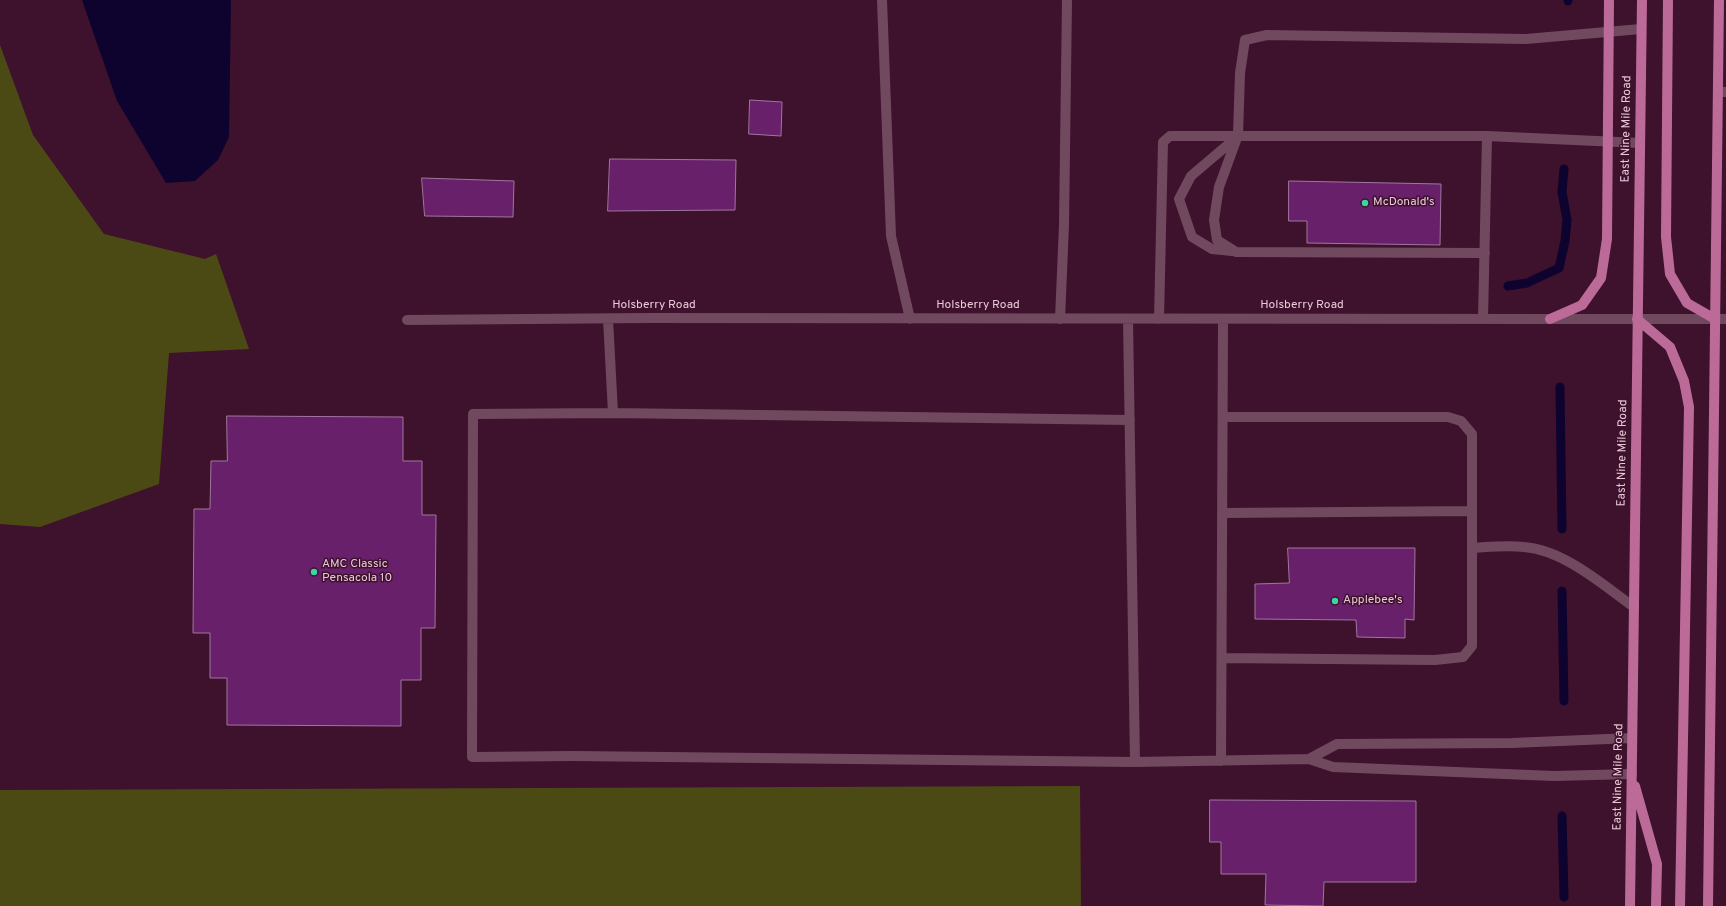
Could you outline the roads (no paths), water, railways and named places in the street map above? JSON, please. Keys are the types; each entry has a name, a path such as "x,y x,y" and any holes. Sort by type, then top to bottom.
{"main road":[{"path":"1550,319 1582,305 1601,278 1607,238 1609,0"},
{"name":"East Nine Mile Road","path":"1630,906 1642,0"},
{"path":"1668,0 1666,237 1670,274 1687,303 1715,319"},
{"path":"1708,906 1715,319 1722,92 1719,0"},
{"path":"1637,320 1670,347 1684,381 1689,407 1680,906"},
{"path":"1632,774 1657,864 1656,906"}],"street":[{"path":"882,0 891,236 910,319"},
{"path":"1060,319 1064,225 1067,0"},
{"path":"1236,252 1217,240 1214,220 1219,187 1238,135 1240,74 1245,40 1268,35 1526,39 1641,29"},
{"path":"1238,135 1191,176 1179,199 1192,237 1212,249 1236,252 1485,253"},
{"path":"1159,319 1163,142 1170,136 1487,136 1640,143"},
{"path":"1483,320 1487,136"},
{"path":"608,319 613,413"},
{"path":"1128,319 1135,762"},
{"path":"1221,760 1223,319"},
{"path":"1637,320 1726,319"},
{"name":"Holsberry Road","path":"407,320 1637,320"},
{"path":"1130,420 613,413 472,414 472,757 572,756 1135,762 1309,759 1333,767 1554,776 1632,774"},
{"path":"1222,658 1435,660 1464,657 1472,646 1472,434 1461,421 1448,417 1223,417"},
{"path":"1223,513 1472,511"},
{"path":"1472,548 1525,547 1555,554 1588,574 1634,607"},
{"path":"1309,759 1337,744 1512,743 1632,738"}],"waterway":[{"path":"1508,286 1527,283 1559,268 1565,241 1567,220 1562,192 1564,169"},
{"path":"1560,387 1562,529"},
{"path":"1562,591 1564,701"},
{"path":"1562,816 1564,897"}],"place":[{"name":"McDonald's","path":"1365,203"},
{"name":"AMC Classic Pensacola 10","path":"314,572"},
{"name":"Applebee's","path":"1335,601"}]}
